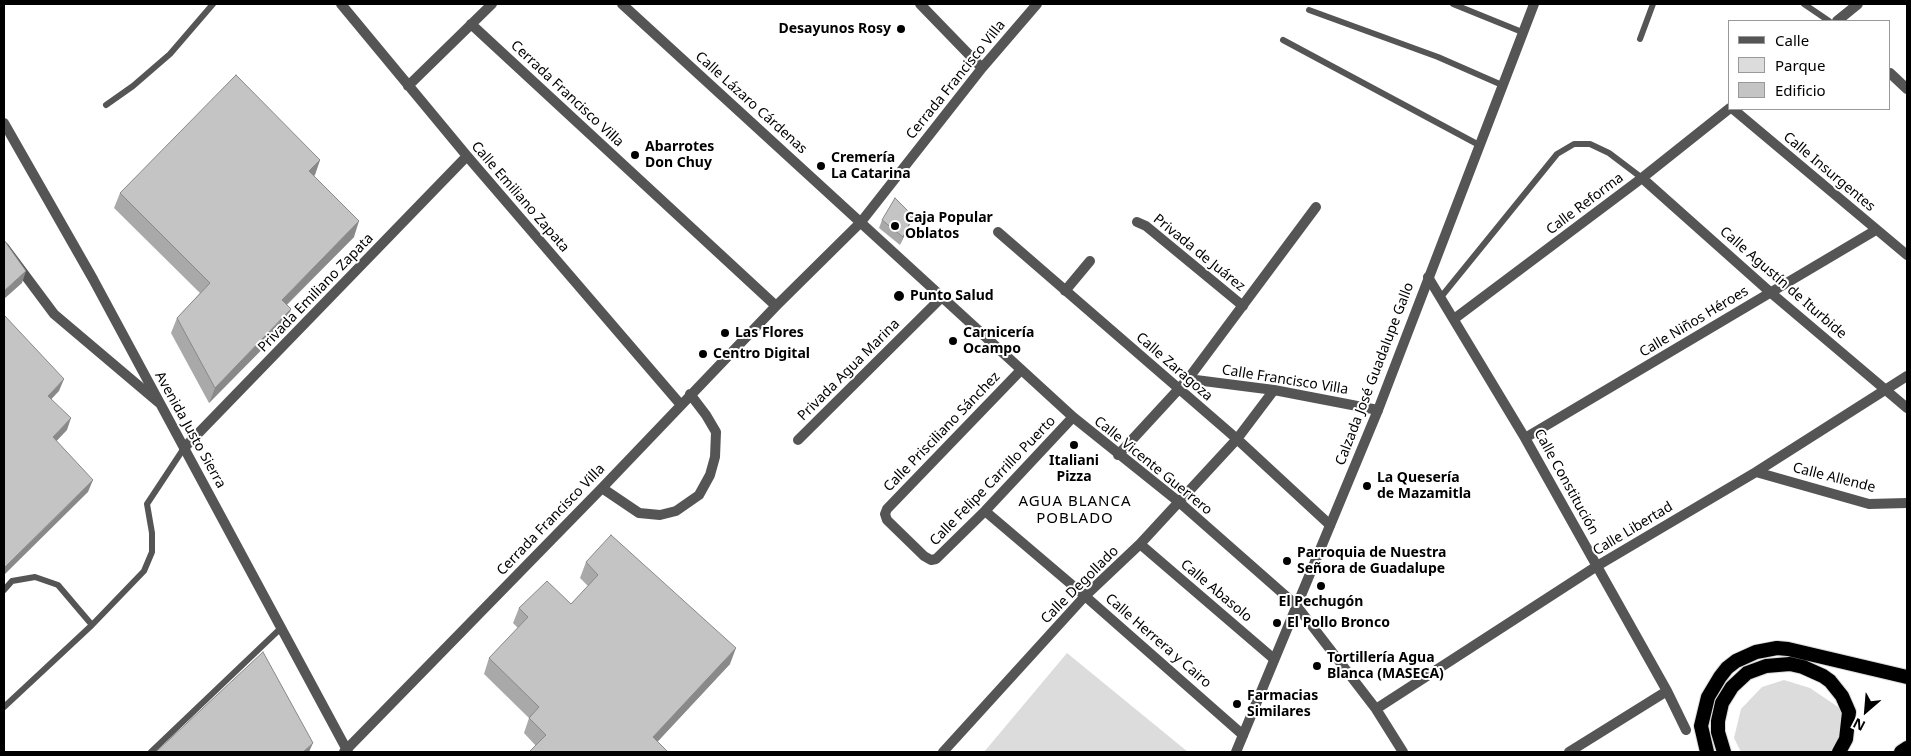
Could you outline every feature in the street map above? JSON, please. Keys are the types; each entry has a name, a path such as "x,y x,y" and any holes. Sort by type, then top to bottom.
{"highway":[{"path":"1708,752 1702,726 1708,698 1727,668 1741,658 1756,652 1777,648 1907,677"},
{"path":"1724,752 1719,737 1718,721 1722,703 1732,687 1747,673 1766,666 1790,664 1809,669 1823,676 1838,689 1842,696 1849,712 1846,739 1839,752"},
{"path":"1901,752 1907,748"}],"street":[{"name":"Calle Emiliano Zapata","path":"341,4 467,156 681,405"},
{"path":"408,86 492,4"},
{"name":"Calle Lázaro Cárdenas","path":"622,4 861,222"},
{"path":"920,4 982,68"},
{"name":"Cerrada Francisco Villa","path":"346,751 602,488 690,394 861,222 982,68 1037,4"},
{"name":"Calzada José Guadalupe Gallo","path":"1236,752 1378,410 1534,4"},
{"path":"1837,20 1858,4"},
{"name":"Cerrada Francisco Villa","path":"471,24 776,306"},
{"path":"1891,74 1907,89"},
{"name":"Calle Reforma","path":"1454,319 1642,178 1728,110"},
{"name":"Calle Insurgentes","path":"1733,110 1907,255"},
{"name":"Avenida Justo Sierra","path":"4,123 93,279 346,751"},
{"name":"Privada Emiliano Zapata","path":"184,448 467,156"},
{"name":"Calle Agustín de Iturbide","path":"1642,178 1770,292 1907,408"},
{"path":"1118,455 1188,380 1316,207"},
{"name":"Calle Vicente Guerrero","path":"861,222 941,298 1072,417 1179,502 1242,559 1296,604 1376,709 1403,752"},
{"name":"Privada de Juárez","path":"1137,222 1146,226 1242,306"},
{"name":"Calle Niños Héroes","path":"1525,438 1876,230"},
{"name":"Calle Zaragoza","path":"998,232 1237,439 1330,525"},
{"path":"4,247 54,314 158,402"},
{"path":"1065,291 1090,261"},
{"name":"Calle Constitución","path":"1428,278 1525,438 1667,691 1686,730"},
{"name":"Privada Agua Marina","path":"798,440 941,298"},
{"name":"Calle Prisciliano Sánchez","path":"931,560 924,556 887,520 885,514 887,509 1022,370"},
{"name":"Calle Libertad","path":"1376,709 1597,566 1756,472 1907,376"},
{"name":"Calle Francisco Villa","path":"1188,380 1274,390 1378,410"},
{"name":"Calle Degollado","path":"943,752 1085,596 1140,544 1237,439 1274,390"},
{"path":"602,488 639,513 660,515 676,512 699,495 710,475 715,457 716,432 690,394"},
{"name":"Calle Felipe Carrillo Puerto","path":"931,560 936,559 985,511 1072,417"},
{"name":"Calle Allende","path":"1756,472 1870,504 1907,503"},
{"name":"Calle Herrera y Cairo","path":"985,511 1243,735"},
{"name":"Calle Abasolo","path":"1140,544 1274,659"},
{"path":"1569,752 1667,691"}],"lane":[{"path":"106,105 133,86 170,54 213,4"},
{"path":"1454,4 1522,32"},
{"path":"1640,39 1654,4"},
{"path":"1804,4 1828,20"},
{"path":"1309,10 1438,57 1502,85"},
{"path":"1283,40 1479,145"},
{"path":"1440,297 1557,154 1574,144 1590,144 1609,153 1642,178"},
{"path":"4,707 92,625 144,571 152,552 152,533 147,504 184,448"},
{"path":"4,590 12,582 35,577 58,585 92,625"},
{"path":"151,752 281,628"}],"green space":[{"path":"1067,653 1188,752 984,752"},
{"path":"1784,680 1810,688 1841,709 1842,737 1835,752 1741,752 1734,738 1741,709 1762,687"}],"building":[{"path":"236,75 320,160 309,171 359,221 282,300 291,309 215,388 177,318 210,283 120,193"},
{"name":"Caja Popular Oblatos","path":"895,198 913,216 903,237 882,220"},
{"path":"4,240 26,271 4,291"},
{"path":"4,315 64,379 48,396 71,418 53,437 93,480 4,568"},
{"path":"611,535 736,648 653,737 668,752 529,752 546,735 529,718 539,707 489,658 528,617 519,608 547,581 571,604 598,575 586,562"},
{"path":"263,652 313,743 303,752 156,752"}],"place":[{"name":"Desayunos Rosy","path":"901,29"},
{"name":"Abarrotes Don Chuy","path":"635,155"},
{"name":"Cremería La Catarina","path":"821,166"},
{"name":"Caja Popular Oblatos","path":"895,226"},
{"name":"Punto Salud","path":"899,296"},
{"name":"Las Flores","path":"725,333"},
{"name":"Carnicería Ocampo","path":"953,341"},
{"name":"Centro Digital","path":"703,354"},
{"name":"Italiani Pizza","path":"1074,445"},
{"name":"La Quesería de Mazamitla","path":"1367,486"},
{"name":"Parroquia de Nuestra Señora de Guadalupe","path":"1287,561"},
{"name":"El Pechugón","path":"1321,586"},
{"name":"El Pollo Bronco","path":"1277,623"},
{"name":"Tortillería Agua Blanca (MASECA)","path":"1317,666"},
{"name":"Farmacias Similares","path":"1237,704"}],"district":[{"name":"AGUA BLANCA POBLADO","path":"1075,510"}]}
